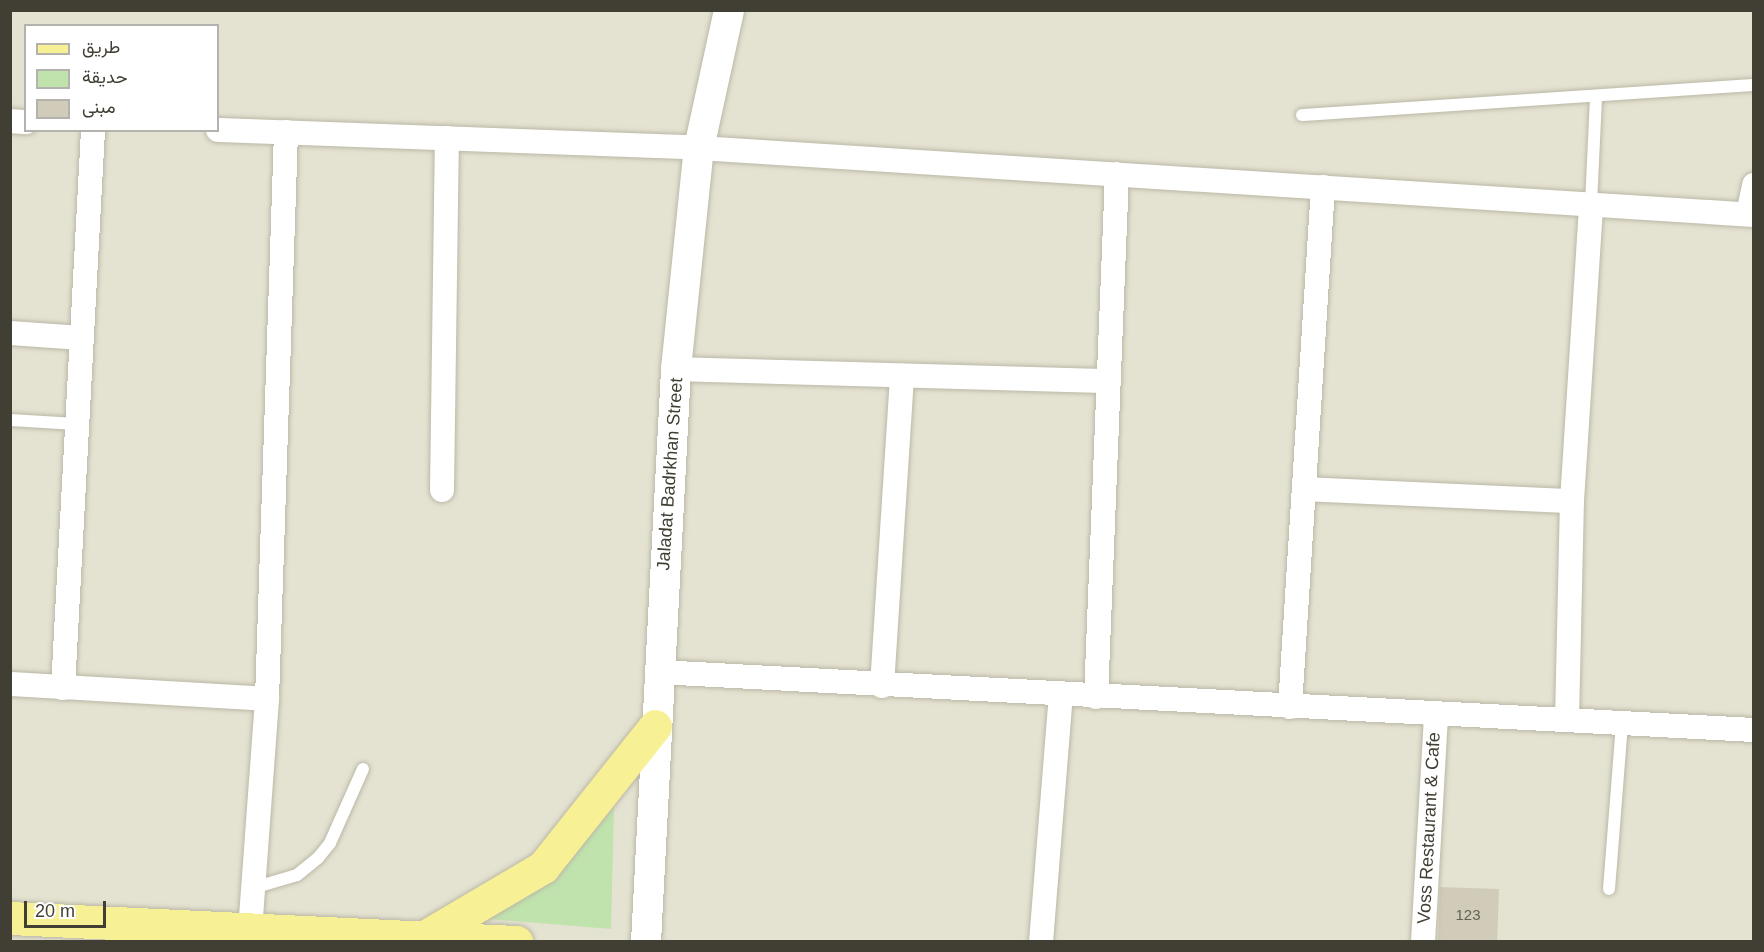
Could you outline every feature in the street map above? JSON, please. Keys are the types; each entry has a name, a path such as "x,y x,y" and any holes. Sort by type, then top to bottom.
{"main road":[{"path":"419,940 543,867 655,726"},
{"path":"10,918 419,940 516,942"}],"street":[{"name":"Jaladat Badrkhan Street","path":"646,942 655,726 676,369 699,148 729,10"},
{"path":"219,130 699,148 1751,214 1754,185"},
{"path":"63,688 93,132"},
{"path":"250,931 267,699 286,132"},
{"path":"442,490 447,138"},
{"path":"1096,697 1117,174"},
{"path":"1290,707 1323,188"},
{"path":"1567,720 1572,501 1591,204"},
{"path":"10,333 82,338"},
{"path":"676,369 1109,381"},
{"path":"882,686 902,376"},
{"path":"1304,489 1572,501"},
{"path":"658,672 882,686 1754,730"},
{"path":"10,684 267,699"},
{"path":"1041,942 1061,695"},
{"name":"Voss Restaurant & Cafe","path":"1423,942 1436,714"}],"lane":[{"path":"1302,115 1754,85"},
{"path":"1591,204 1596,96"},
{"path":"10,420 77,424"},
{"path":"1609,889 1622,723"},
{"path":"253,888 297,875 318,858 330,843 363,770"}],"shaded area":[{"path":"11,11 1753,11 1753,941 11,941"}],"green space":[{"path":"614,807 611,929 477,918 525,897 562,870"}],"building":[{"path":"1440,887 1499,889 1497,942 1438,942"}]}
